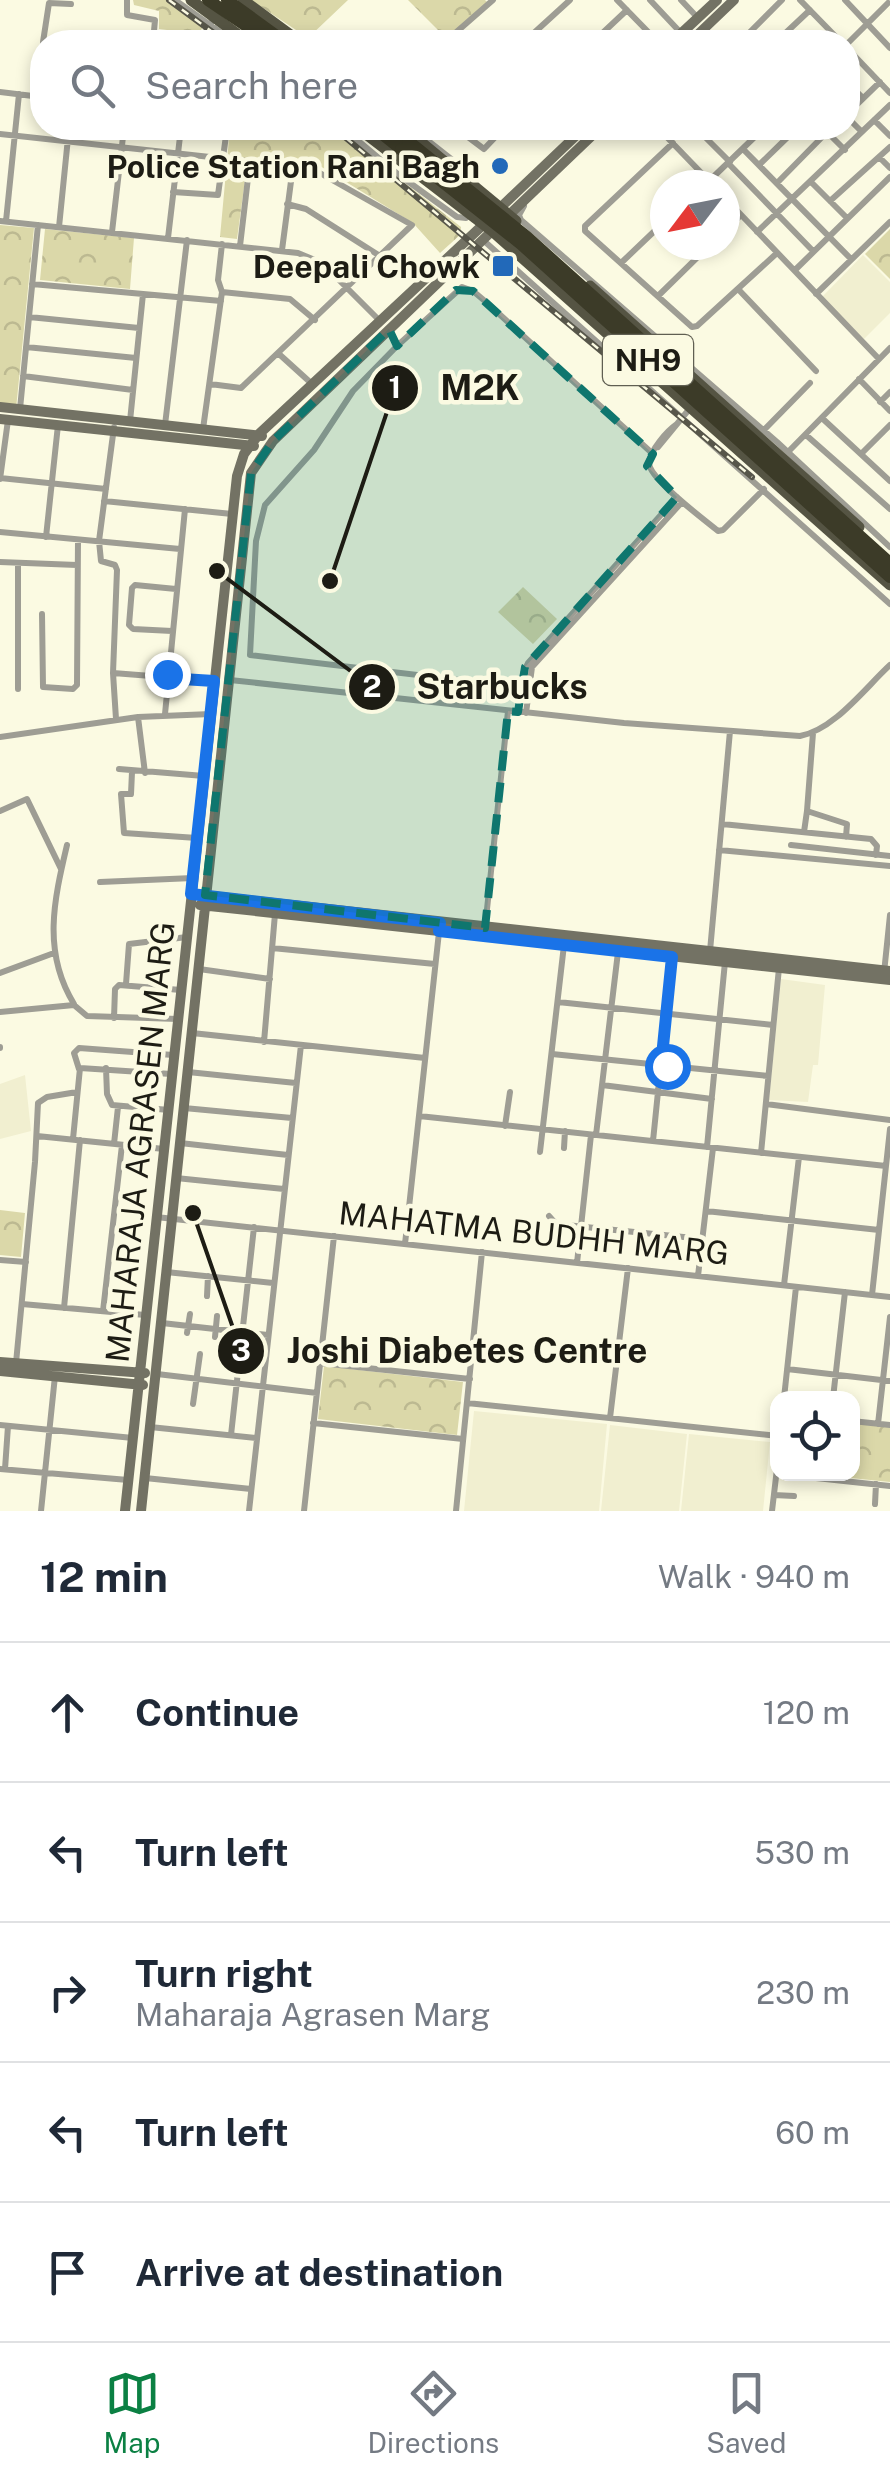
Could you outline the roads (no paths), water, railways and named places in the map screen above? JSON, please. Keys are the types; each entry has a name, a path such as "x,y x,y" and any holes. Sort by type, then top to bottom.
{"highway":[{"path":"208,0 252,30"},
{"path":"227,0 268,30"},
{"name":"NH9","path":"390,140 520,244 890,577"},
{"name":"NH9","path":"406,140 527,237 890,560"}],"main road":[{"path":"191,0 229,30"},
{"path":"246,0 286,30"},
{"path":"374,140 470,213 486,232 584,312 890,585"},
{"path":"419,140 600,294 890,560"},
{"path":"438,189 440,176 454,169"},
{"path":"584,312 600,294"}],"street":[{"path":"128,0 127,15 155,20 155,30"},
{"path":"174,0 213,20 223,30"},
{"path":"458,30 492,0"},
{"path":"537,30 570,0"},
{"path":"617,0 646,30"},
{"path":"650,0 678,30"},
{"path":"680,0 698,18"},
{"path":"691,30 716,0"},
{"path":"696,30 734,0"},
{"path":"752,30 782,0"},
{"path":"800,0 831,30"},
{"path":"844,0 890,48"},
{"path":"45,30 49,2 70,4"},
{"path":"860,31 888,3"},
{"path":"605,30 626,10"},
{"path":"789,30 810,10"},
{"path":"207,30 213,20"},
{"path":"860,60 890,93"},
{"path":"860,102 880,82"},
{"path":"0,92 30,96"},
{"path":"19,94 3,221 298,252 322,262 384,325 397,346"},
{"path":"860,95 863,98"},
{"path":"860,130 862,132 890,105"},
{"path":"874,120 890,136"},
{"path":"0,134 30,138"},
{"path":"50,140 223,157 320,172 412,225 241,388 210,384"},
{"path":"112,232 123,140"},
{"path":"168,238 180,140"},
{"path":"173,192 218,195 225,140"},
{"path":"357,140 458,216 466,218 470,213"},
{"path":"427,140 473,176 479,190"},
{"path":"471,140 484,150 491,140"},
{"path":"542,177 574,140"},
{"path":"505,211 586,140"},
{"path":"670,140 699,170"},
{"path":"708,140 813,251"},
{"path":"721,170 751,140"},
{"path":"758,165 784,140"},
{"path":"776,183 816,140"},
{"path":"835,140 845,150"},
{"path":"757,232 854,140"},
{"path":"58,227 68,142"},
{"path":"673,143 584,228 695,327 777,253"},
{"path":"830,201 890,147"},
{"path":"742,149 851,259"},
{"path":"879,157 890,168"},
{"path":"240,246 250,161"},
{"path":"282,250 293,166"},
{"path":"794,270 890,176"},
{"path":"542,177 547,182 520,210 522,220 764,430 890,548"},
{"path":"811,182 847,218"},
{"path":"287,204 306,209 380,256"},
{"path":"741,215 879,359"},
{"path":"816,294 890,222"},
{"path":"20,410 38,224"},
{"path":"486,232 679,421 764,489 890,604"},
{"name":"MAHARAJA AGRASEN MARG","path":"141,1511 250,473 269,445 384,325 486,232"},
{"path":"620,262 650,234"},
{"path":"165,425 186,240"},
{"path":"203,429 221,297 218,280 222,244"},
{"path":"658,296 693,260"},
{"path":"32,284 180,298 290,299 315,320"},
{"path":"524,688 250,656 260,518 273,494 314,450 353,391 456,290 467,288 655,450"},
{"path":"738,289 816,371"},
{"path":"130,421 143,294"},
{"path":"29,317 139,328"},
{"name":"MAHARAJA AGRASEN MARG","path":"125,1511 237,476 249,444 312,384 384,325"},
{"path":"26,347 136,358"},
{"path":"788,452 890,348"},
{"path":"279,354 312,384"},
{"path":"23,376 133,390"},
{"path":"859,379 890,411"},
{"path":"764,430 810,383"},
{"path":"880,402 890,392"},
{"path":"0,407 269,445"},
{"path":"691,407 655,450 650,468 721,532 764,489"},
{"path":"106,489 0,479 4,419 58,425 114,425 130,421 259,434 269,445"},
{"path":"823,419 890,481"},
{"path":"46,537 58,425"},
{"path":"114,425 99,542 102,561 117,570 118,629 113,673 116,719"},
{"path":"861,454 889,428"},
{"path":"806,435 890,509"},
{"path":"522,712 528,663 680,499"},
{"path":"104,501 233,514"},
{"path":"165,714 185,509"},
{"path":"246,514 260,518"},
{"path":"0,532 180,549"},
{"path":"42,614 44,687 72,689 77,684 78,540"},
{"path":"0,562 77,565"},
{"path":"18,563 18,690"},
{"path":"172,631 130,626 132,588 135,585 176,589"},
{"path":"228,680 508,711 800,736 813,732 890,665"},
{"path":"113,673 214,681"},
{"path":"484,928 508,711"},
{"path":"0,737 111,723 116,719 211,714"},
{"path":"138,717 145,772"},
{"path":"710,952 730,731"},
{"path":"804,832 813,732"},
{"path":"119,769 204,776"},
{"path":"132,772 131,794 121,794 124,833 197,838"},
{"path":"0,811 27,799 61,870"},
{"path":"807,811 847,824 846,836"},
{"path":"722,824 870,839 876,846 876,855"},
{"path":"67,844 52,914 58,974 74,1005 87,1016 178,1019"},
{"path":"791,845 890,856"},
{"path":"719,850 890,866"},
{"path":"100,882 193,878"},
{"path":"190,900 440,927 618,952 710,952 887,975"},
{"path":"204,900 275,914 484,928 724,962 887,975"},
{"path":"264,1042 275,914"},
{"path":"887,975 890,915"},
{"path":"405,1244 440,927"},
{"path":"126,984 129,944 186,937"},
{"path":"540,1152 564,945"},
{"path":"272,948 436,964"},
{"path":"577,1263 618,952"},
{"path":"653,1142 672,953"},
{"path":"0,972 54,954"},
{"path":"698,1276 724,962"},
{"path":"761,1153 779,968"},
{"path":"198,969 270,978"},
{"path":"114,1018 115,989 126,984 181,990"},
{"path":"558,1002 773,1026"},
{"path":"0,1012 74,1005"},
{"path":"191,1033 425,1058"},
{"path":"249,1511 301,1045"},
{"path":"64,1308 77,1140 79,1069 74,1053 78,1048 174,1055"},
{"path":"552,1054 768,1076"},
{"path":"79,1069 85,1066 172,1074"},
{"path":"106,1068 109,1101 118,1107 169,1110"},
{"path":"187,1072 296,1083"},
{"path":"602,1086 712,1099"},
{"path":"16,1364 38,1103 77,1092"},
{"path":"505,1126 510,1092"},
{"path":"766,1104 890,1120"},
{"path":"104,1311 118,1107"},
{"path":"183,1108 292,1118"},
{"path":"419,1116 886,1166"},
{"path":"872,1295 890,1129"},
{"path":"564,1148 565,1131"},
{"path":"36,1136 165,1149"},
{"path":"180,1143 288,1155"},
{"path":"784,1285 799,1157"},
{"path":"176,1178 284,1190"},
{"path":"706,1211 879,1230"},
{"path":"549,1216 556,1224 702,1239"},
{"name":"MAHATMA BUDHH MARG","path":"156,1217 890,1297"},
{"path":"231,1435 254,1227"},
{"path":"304,1511 334,1236"},
{"path":"456,1511 482,1252"},
{"path":"0,1260 26,1262"},
{"path":"610,1418 628,1268"},
{"path":"166,1272 273,1283"},
{"path":"207,1296 208,1276"},
{"path":"785,1391 796,1286"},
{"path":"834,1391 845,1292"},
{"path":"22,1304 148,1315"},
{"path":"188,1329 190,1314"},
{"path":"216,1332 217,1316"},
{"path":"878,1424 886,1381 890,1317"},
{"path":"161,1323 268,1335"},
{"path":"193,1404 200,1354"},
{"path":"0,1362 140,1378 154,1386"},
{"path":"320,1363 470,1379"},
{"path":"787,1369 886,1381"},
{"path":"0,1371 140,1378 156,1374 316,1393"},
{"path":"41,1511 56,1376"},
{"path":"467,1403 770,1435"},
{"path":"860,1422 890,1425"},
{"path":"313,1423 463,1440"},
{"path":"128,1480 3,1469 4,1425 132,1438"},
{"path":"150,1427 257,1438"},
{"path":"144,1478 251,1489"},
{"path":"772,1511 777,1481"},
{"path":"849,1481 890,1486"},
{"path":"876,1484 876,1504"},
{"path":"774,1495 794,1496"}],"railway":[{"path":"169,0 210,30"},
{"path":"348,140 752,477"}],"place":[{"name":"Police Station Rani Bagh","path":"500,166"},
{"name":"Deepali Chowk","path":"503,266"},
{"name":"Starbucks","path":"217,571"},
{"name":"M2K","path":"330,581"},
{"name":"Joshi Diabetes Centre","path":"193,1213"}]}
